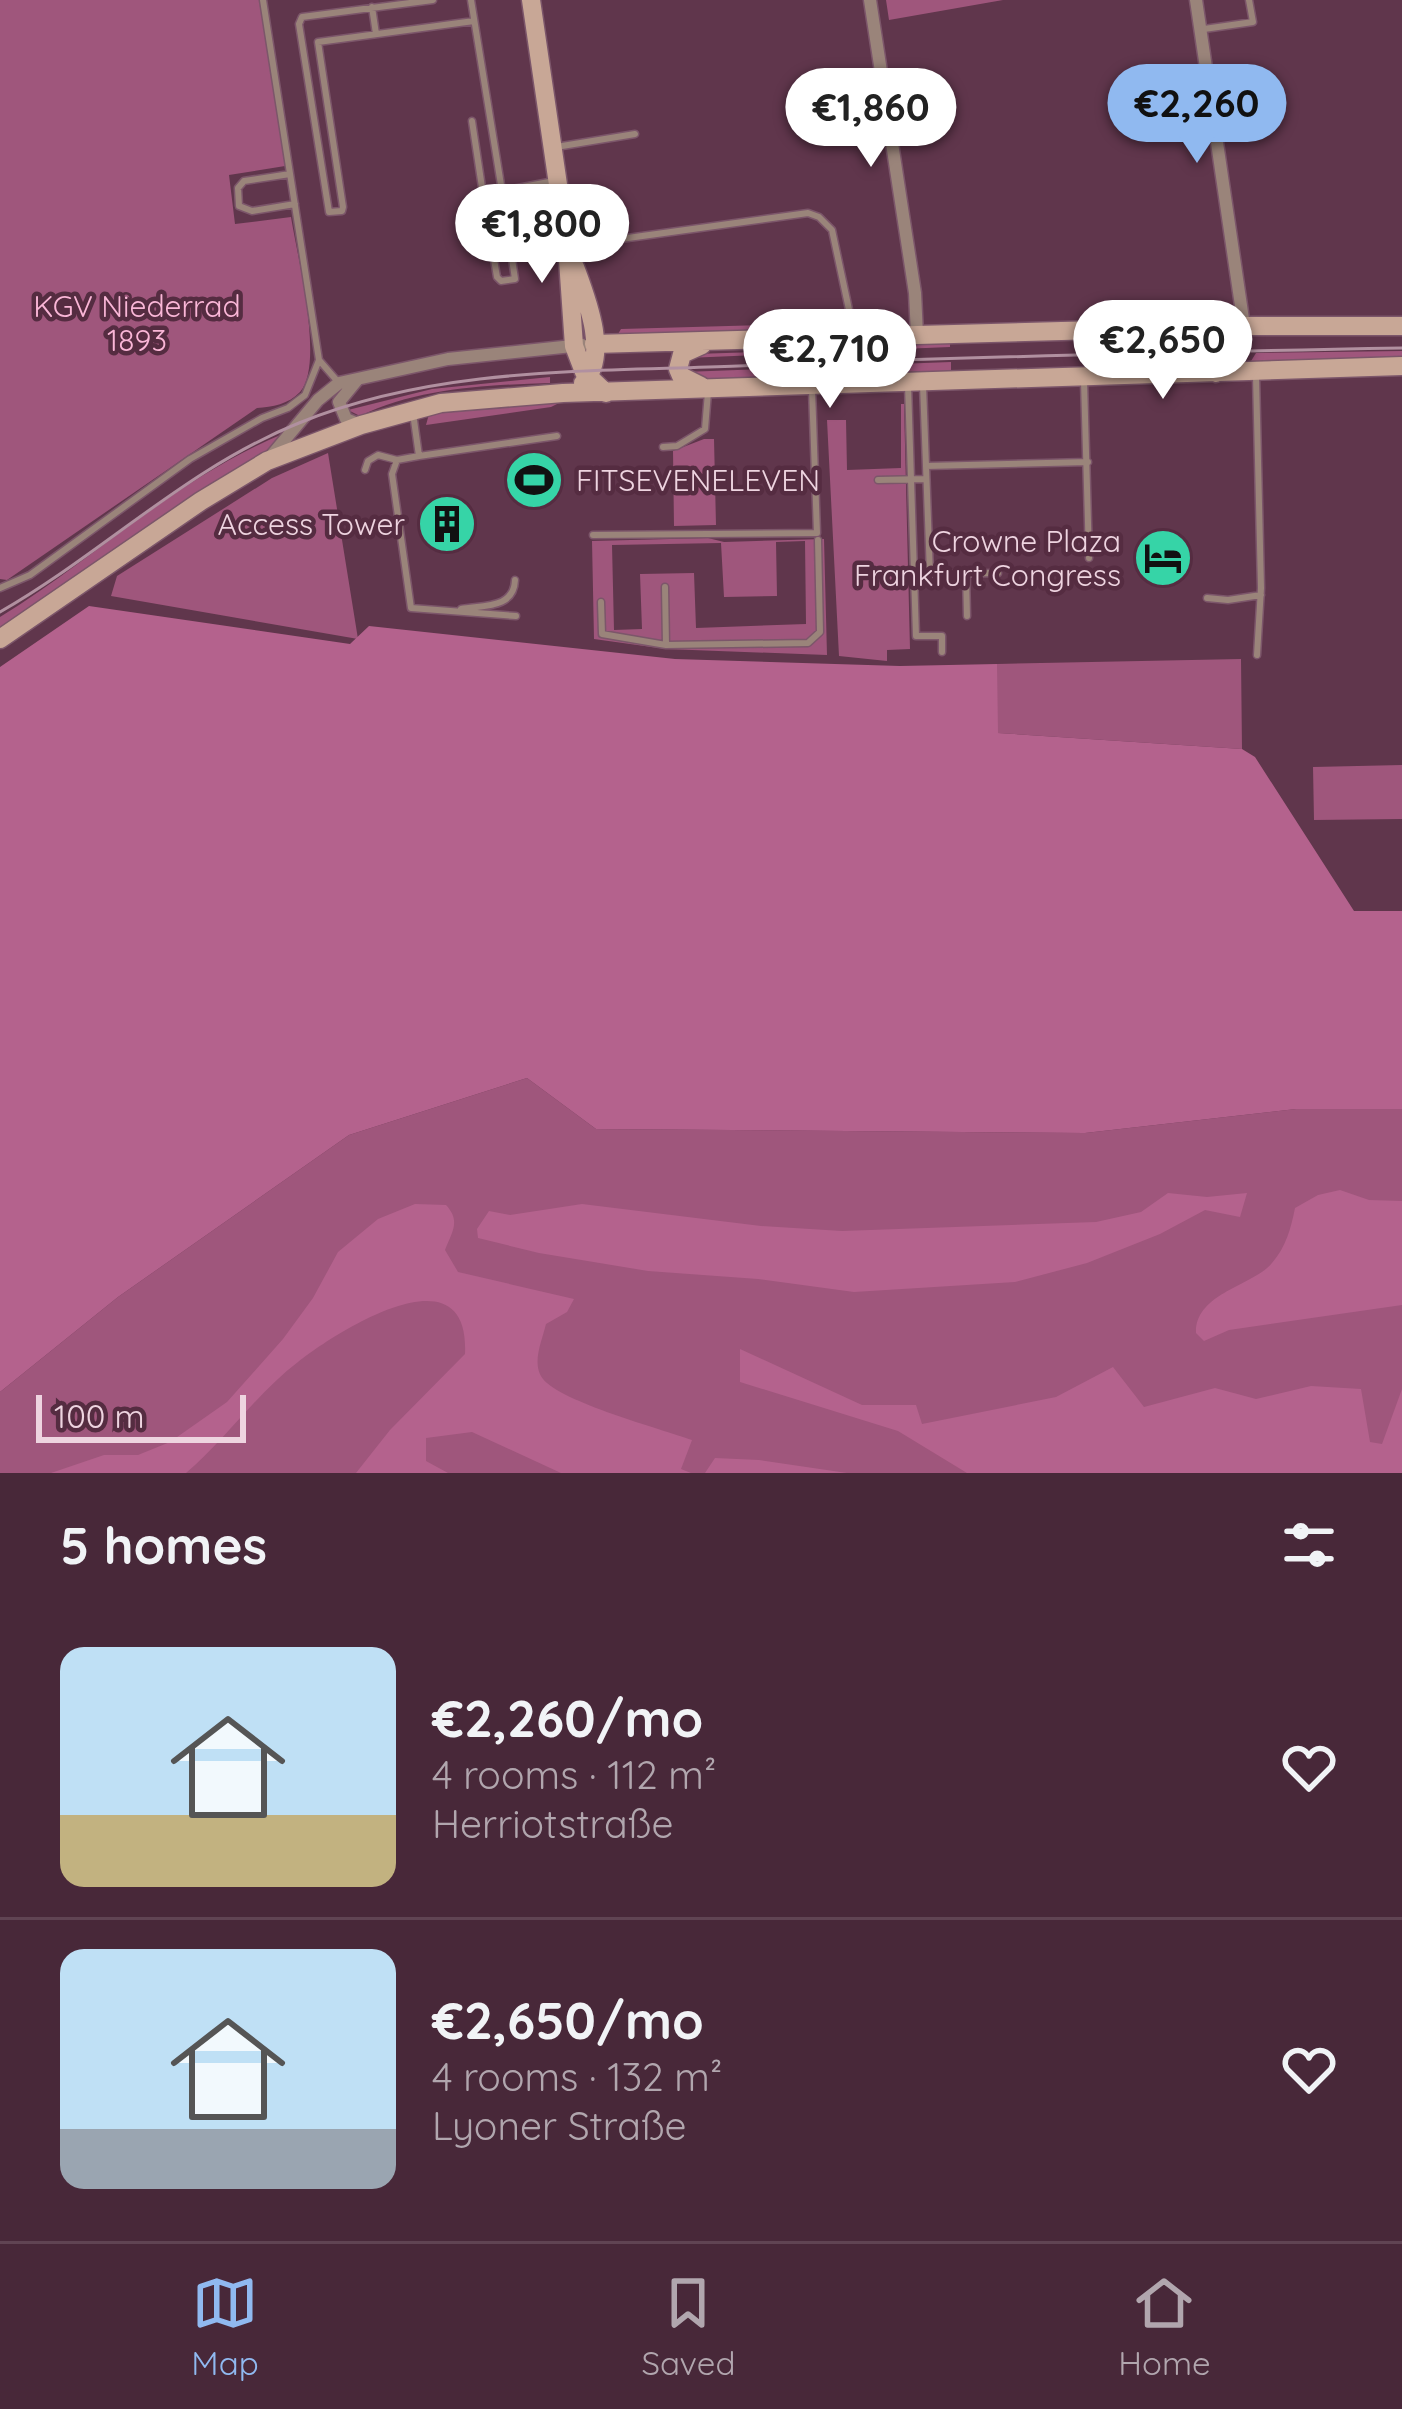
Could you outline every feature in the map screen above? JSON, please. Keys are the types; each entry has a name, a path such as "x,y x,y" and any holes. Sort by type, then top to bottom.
{"main road":[{"path":"531,0 589,378 606,393"},
{"path":"584,345 1244,326 1402,326"},
{"path":"1216,373 1232,362 1239,343 1236,334 1221,327"},
{"path":"708,388 681,376 678,362 688,350 724,340"},
{"path":"0,639 267,460 413,410 476,399 563,393 1402,366"},
{"path":"563,393 589,378"}],"street":[{"path":"870,0 915,293 917,335"},
{"path":"1196,0 1244,326"},
{"path":"267,460 339,382 448,359 584,345"},
{"path":"361,425 346,419 339,402 346,389 363,376"}],"lane":[{"path":"0,588 29,575 190,459 305,395 319,360 263,0"},
{"path":"318,42 344,206 333,213 326,210 298,24 302,17 433,0"},
{"path":"471,0 515,279 497,277 472,121"},
{"path":"1200,29 1252,22 1250,0"},
{"path":"372,8 376,34"},
{"path":"302,44 474,21"},
{"path":"553,147 634,134"},
{"path":"290,174 239,184 239,206 251,211 295,204"},
{"path":"483,194 557,180"},
{"path":"567,246 808,213 832,230 854,337"},
{"path":"319,360 339,382"},
{"path":"1256,372 1261,595 1256,655"},
{"path":"1084,377 1090,558"},
{"path":"916,381 926,466 929,574 998,573"},
{"path":"916,381 911,479 916,636 942,636 942,652"},
{"path":"593,535 817,533 812,385"},
{"path":"663,447 676,446 705,429 708,388"},
{"path":"413,410 419,456"},
{"path":"364,470 377,454 397,460 556,436"},
{"path":"397,460 392,475 411,608 516,616"},
{"path":"926,466 1088,462"},
{"path":"878,480 926,479"},
{"path":"601,602 602,634 667,645 808,643 820,632 818,540"},
{"path":"966,574 967,616"},
{"path":"451,611 507,601 514,593 515,580"},
{"path":"665,587 667,645"},
{"path":"1207,598 1261,595"}],"green space":[{"name":"KGV Niederrad 1893","path":"0,0 260,0 285,166 229,175 235,224 291,217 310,334 307,378 296,396 257,408 7,580 0,579"},
{"path":"886,0 1003,0 889,20"},
{"path":"842,323 842,328 618,334 621,329"},
{"path":"950,340 950,347 686,358 789,351 813,344"},
{"path":"1402,351 1402,359 1248,366 1256,353"},
{"path":"951,362 951,374 695,381 684,372"},
{"path":"550,377 550,383 429,394 360,416 348,410 432,389"},
{"path":"559,403 551,407 426,425 429,414"},
{"path":"901,404 910,649 887,650 887,661 839,656 827,420 846,420 847,470 901,468"},
{"path":"285,433 268,450 210,484 0,630 0,617 174,495"},
{"path":"714,439 716,525 674,526 673,451"},
{"path":"328,453 358,639 111,596 117,576 272,478"},
{"path":"824,539 827,655 666,649 594,639 592,541","holes":["805,541 806,624 696,628 694,573 640,574 642,629 614,630 612,545 721,543 724,597 777,596 776,542"]},
{"path":"1241,659 1242,749 997,733 997,664"},
{"path":"1402,765 1402,819 1314,820 1313,767"},
{"path":"527,1078 596,1129 1085,1133 1296,1109 1402,1109 1402,1473 0,1473 0,1392 118,1297 349,1135"}],"shaded area":[{"path":"89,606 350,644 369,626 675,659 997,664 998,733 1242,749 1255,757 1354,911 1402,911 1402,1109 1296,1109 1085,1133 596,1129 527,1078 349,1135 118,1297 0,1392 0,667"},
{"path":"1340,1190 1369,1200 1402,1201 1402,1305 1229,1330 1204,1341 1196,1333 1205,1308 1272,1263 1287,1237 1295,1208"},
{"path":"1168,1193 1207,1197 1247,1193 1240,1217 1205,1210 1087,1263 1015,1282 854,1292 648,1271 539,1253 478,1238 477,1229 489,1211 510,1215 582,1204 842,1231 1096,1222 1141,1212"},
{"path":"415,1204 446,1205 451,1211 454,1227 445,1250 458,1272 574,1299 567,1312 546,1324 538,1359 543,1379 590,1406 692,1440 681,1469 691,1473 561,1473 472,1432 426,1438 426,1461 448,1473 356,1473 390,1430 465,1354 461,1322 447,1306 425,1301 370,1317 317,1348 269,1388 186,1473 51,1473 104,1455 138,1455 170,1442 227,1402 283,1339 338,1252 378,1219"},
{"path":"740,1349 862,1405 916,1405 922,1424 1056,1397 1113,1367 1144,1407 1215,1388 1256,1399 1311,1386 1361,1389 1370,1442 1382,1444 1402,1389 1402,1473 967,1473 898,1431 740,1382"},
{"path":"715,1458 759,1460 847,1473 705,1473"}],"tram line":[{"path":"0,612 182,487 258,442 352,404 406,391 460,381 571,372 1402,348"}],"place":[{"name":"FITSEVENELEVEN","path":"534,480"},
{"name":"Access Tower","path":"447,524"},
{"name":"Crowne Plaza Frankfurt Congress","path":"1163,558"}]}
